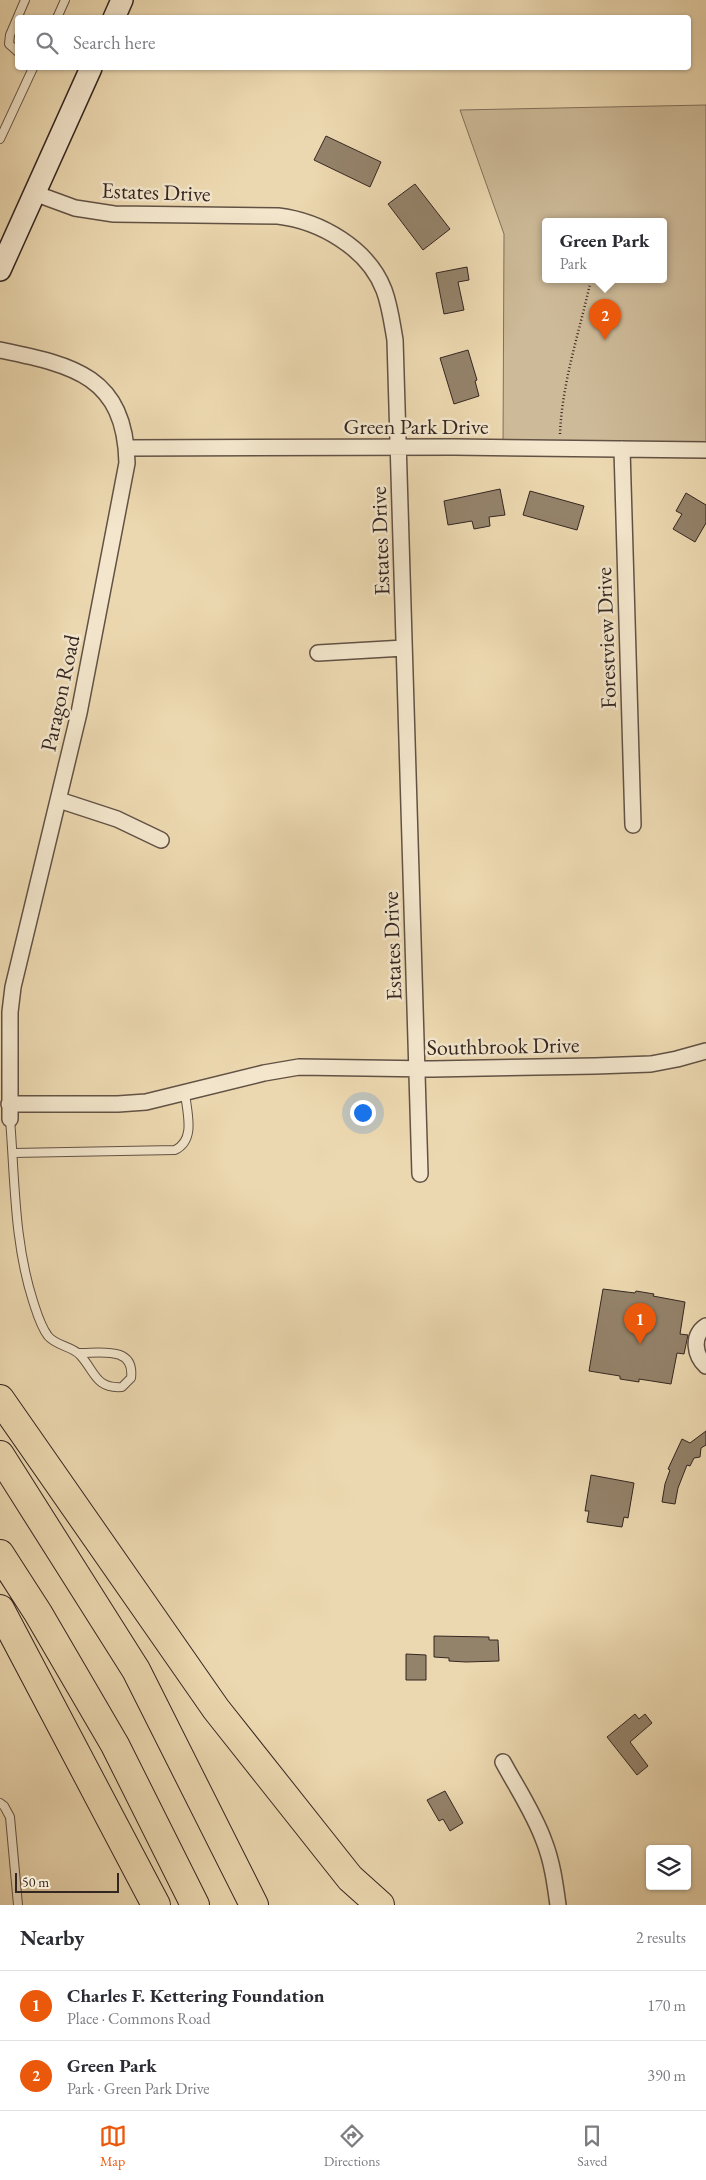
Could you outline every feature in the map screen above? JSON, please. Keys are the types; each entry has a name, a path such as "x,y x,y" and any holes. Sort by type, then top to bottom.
{"highway":[{"path":"0,1399 216,1709 350,1878 380,1905"},
{"path":"0,1455 136,1670 254,1905"},
{"path":"0,1554 38,1613 116,1745 195,1905"},
{"path":"0,1609 156,1905"}],"main road":[{"path":"115,15 122,0"},
{"path":"0,270 90,70"}],"street":[{"name":"Estates Drive","path":"34,193 75,208 114,214 278,216 296,218 313,223 334,234 349,245 366,262 384,289 395,340 420,1174"},
{"name":"Paragon Road","path":"0,350 54,362 87,376 108,397 118,415 127,448 127,463 81,703 13,987 10,1012 10,1119"},
{"name":"Green Park Drive","path":"127,448 706,450"},
{"name":"Forestview Drive","path":"622,449 633,825"},
{"path":"318,653 404,648"},
{"path":"59,800 117,819 161,840"},
{"name":"Southbrook Drive","path":"9,1104 118,1104 146,1102 264,1073 299,1067 418,1069 651,1064 706,1051"},
{"path":"706,1326 701,1330 698,1337 696,1351 700,1360 706,1366"},
{"path":"503,1762 536,1821 545,1842 558,1905"}],"lane":[{"path":"19,15 25,0"},
{"path":"58,15 65,0"},
{"path":"15,24 9,44 15,49"},
{"path":"0,139 32,70"},
{"path":"13,1153 175,1150 182,1146 187,1138 189,1128 185,1093"},
{"path":"10,1119 18,1234 25,1274 41,1326 49,1337 61,1346 79,1353 112,1353 127,1359 131,1365 131,1378 122,1387 105,1386 96,1379 79,1353"},
{"path":"0,1803 4,1806 10,1817 18,1905"}],"path":[{"path":"560,448 561,413 590,284"}],"shaded area":[{"path":"706,105 706,450 503,447 504,234 460,110"}],"building":[{"path":"326,136 381,162 370,187 314,160"},
{"path":"415,184 450,229 423,250 388,204"},
{"path":"467,267 469,280 458,282 464,310 444,314 436,273"},
{"path":"468,350 477,380 475,381 479,396 454,404 440,358"},
{"path":"500,489 505,515 489,517 490,526 474,529 472,521 448,525 444,501"},
{"path":"530,491 584,506 577,530 523,515"},
{"path":"686,493 706,505 706,523 695,542 673,529 682,514 676,511"},
{"path":"603,1289 635,1293 636,1291 685,1302 680,1334 688,1335 684,1354 677,1353 671,1384 639,1379 639,1382 620,1379 620,1376 589,1371"},
{"path":"706,1431 706,1445 701,1448 700,1457 694,1458 690,1466 687,1465 678,1488 675,1504 662,1502 670,1470 668,1469 682,1439 690,1443"},
{"path":"591,1475 634,1483 628,1518 624,1517 622,1527 587,1522 589,1511 585,1511"},
{"path":"434,1636 489,1637 489,1640 498,1640 499,1661 449,1661 449,1658 434,1657"},
{"path":"406,1654 426,1655 426,1680 406,1680"},
{"path":"635,1714 639,1719 645,1714 652,1723 630,1742 648,1766 637,1775 607,1737"},
{"path":"445,1791 463,1823 450,1831 443,1819 439,1821 427,1800"}],"place":[{"name":"Green Park","path":"605,340"},
{"name":"Charles F. Kettering Foundation","path":"640,1344"}]}
